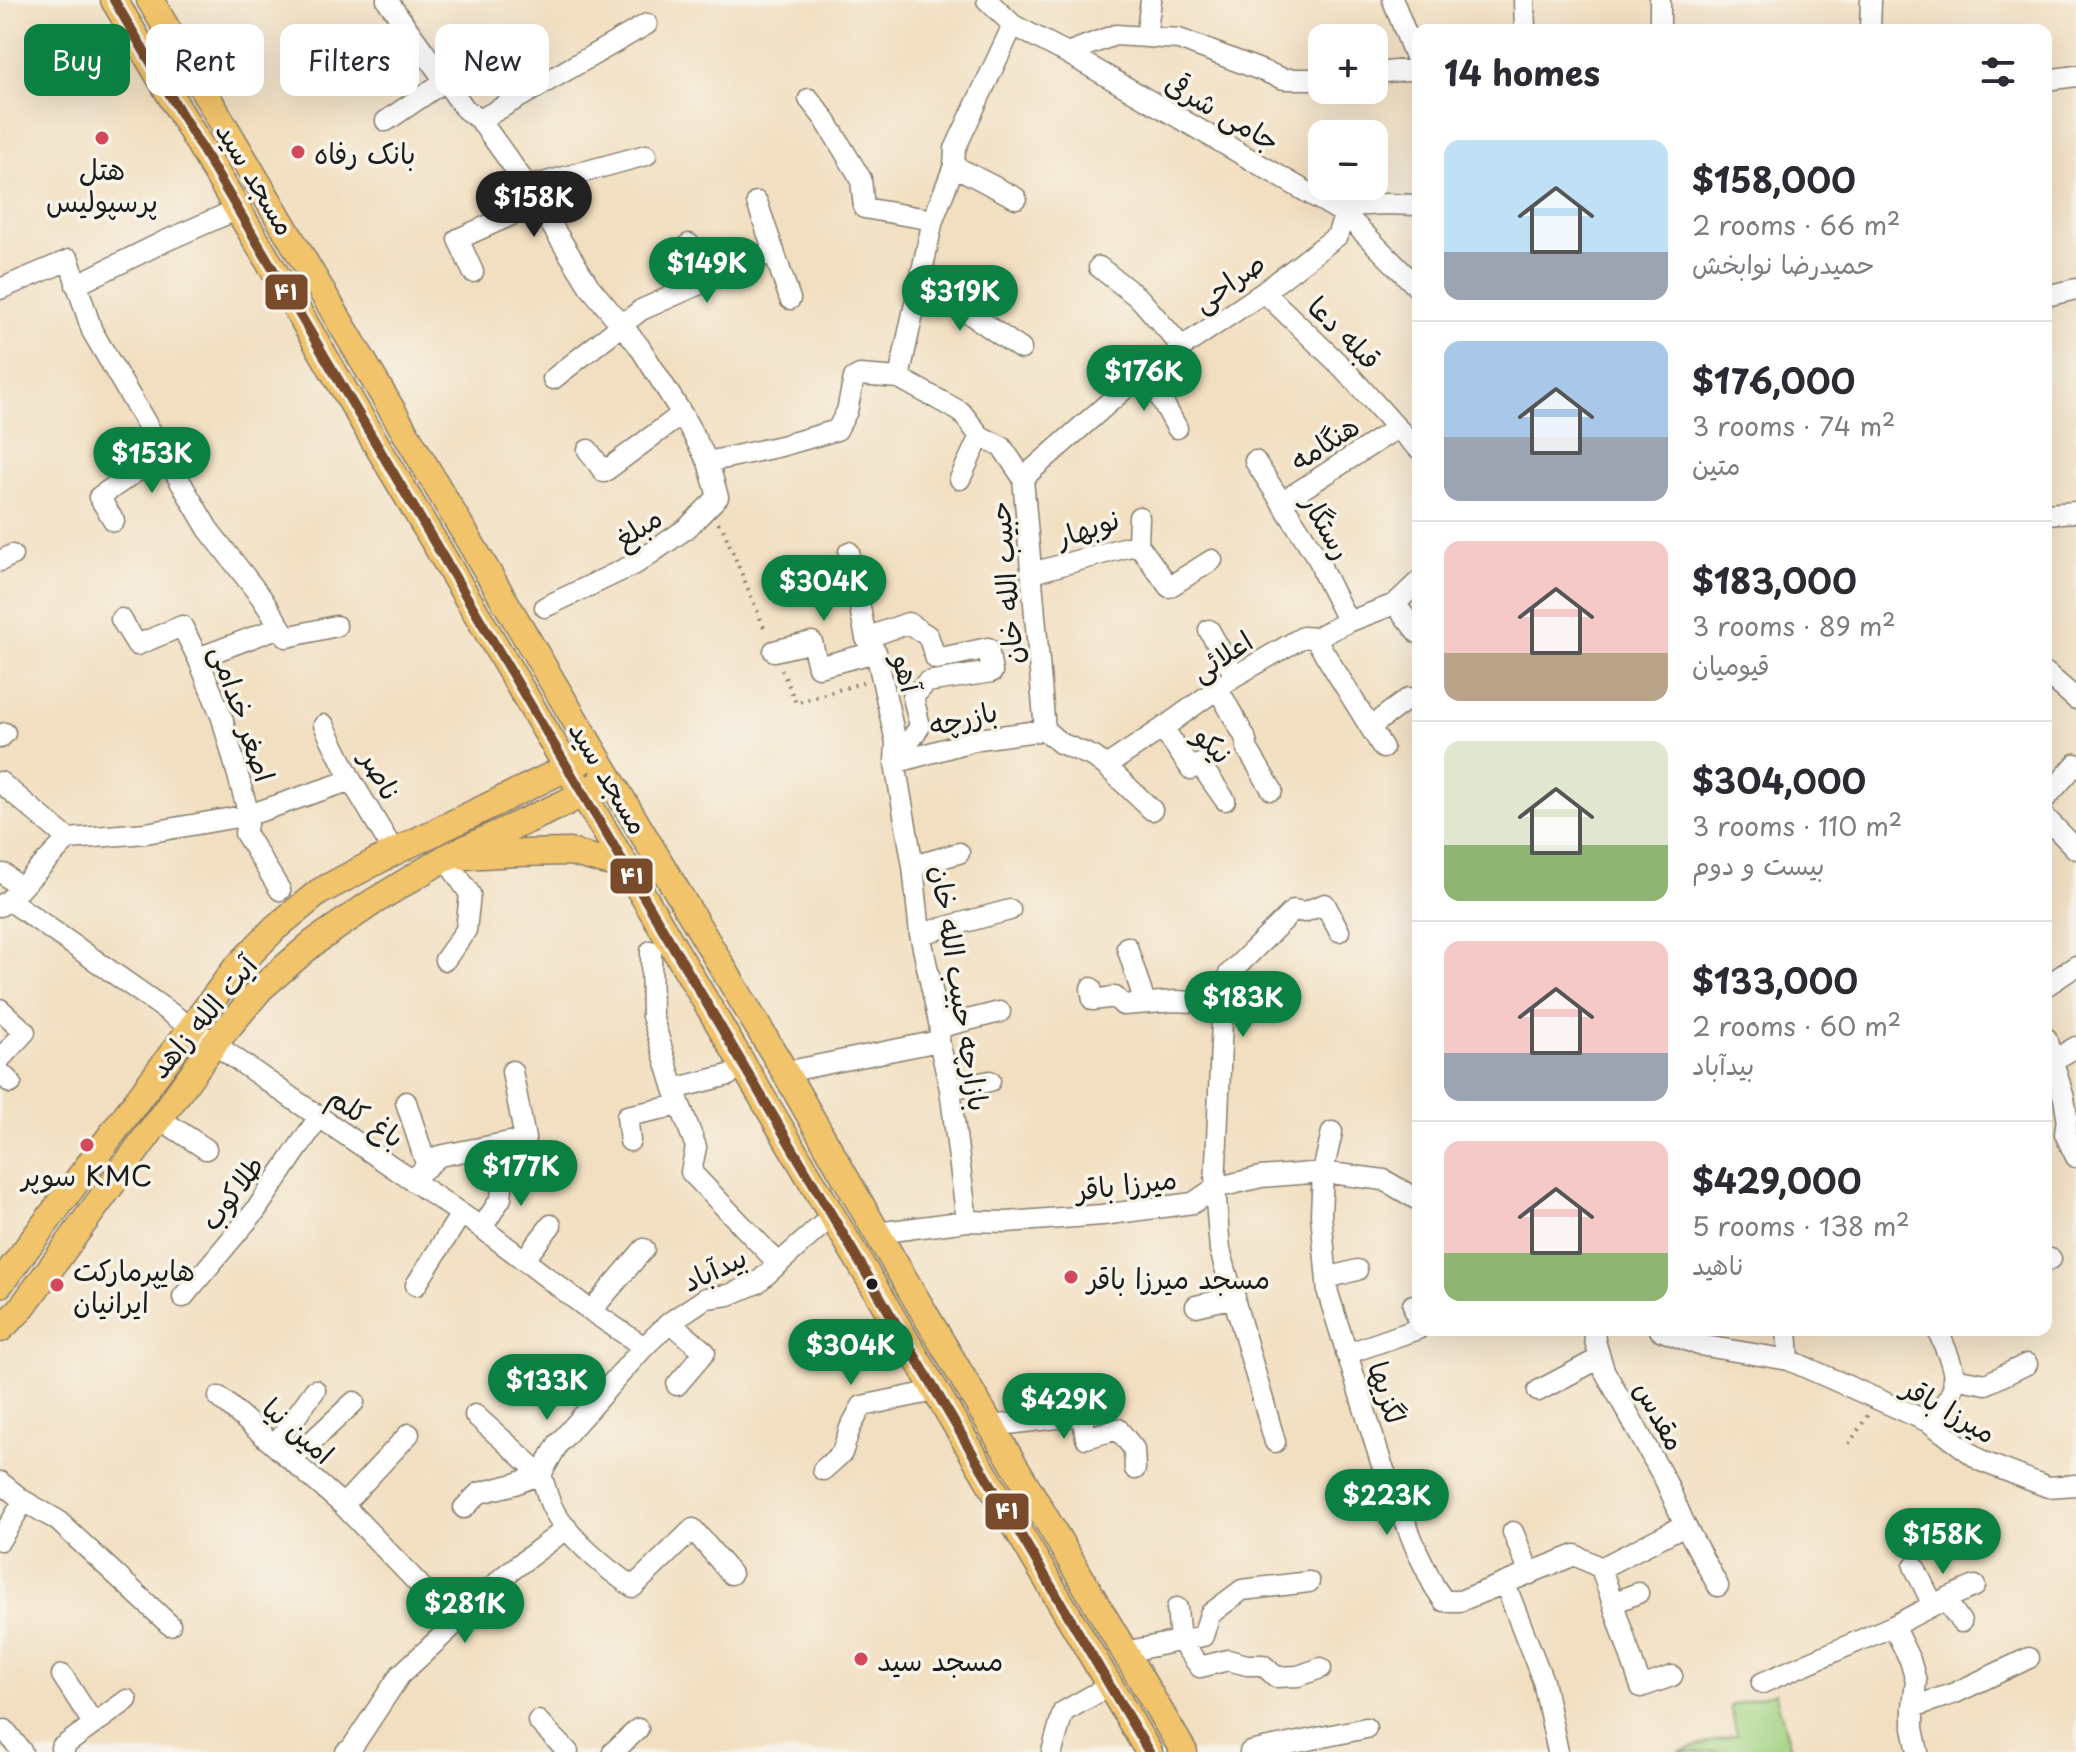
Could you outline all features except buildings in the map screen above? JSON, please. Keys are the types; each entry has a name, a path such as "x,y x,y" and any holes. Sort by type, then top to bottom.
{"main road":[{"name":"مسجد سید","path":"114,0 1149,1752"},
{"name":"مسجد سید","path":"150,0 1184,1752"},
{"name":"آیت الله زاهد","path":"0,1284 236,968 275,928 319,892 595,754"},
{"name":"آیت الله زاهد","path":"0,1329 20,1310 214,1044 261,988 313,943 445,858 610,779"},
{"path":"445,858 570,852 626,867"}],"street":[{"path":"387,0 435,67"},
{"name":"جامی شرقی","path":"987,0 1013,25 1348,202 1412,281"},
{"path":"1146,37 1151,0"},
{"path":"1393,0 1412,51"},
{"path":"1524,0 1525,24"},
{"path":"1660,0 1660,24"},
{"path":"1870,24 1871,0"},
{"path":"480,120 647,24"},
{"path":"456,96 465,109 480,120 533,195 589,286 639,346 708,462 837,430 847,411 854,378 860,375 899,378 917,285 933,220 954,166 955,149 1013,25"},
{"path":"1067,53 1115,35 1179,39 1284,79 1308,79"},
{"path":"1388,71 1412,68"},
{"path":"2052,79 2076,76"},
{"path":"386,121 435,88"},
{"path":"809,99 861,179 864,208 933,220"},
{"path":"473,272 458,239 533,195 646,155"},
{"path":"954,166 1016,198"},
{"path":"757,202 790,299"},
{"path":"1348,202 1412,205"},
{"name":"صراحی","path":"1023,478 1129,385 1149,377 1182,347 1264,292 1337,236 1348,202"},
{"path":"76,285 238,209"},
{"path":"689,244 703,283"},
{"path":"553,379 641,310 774,251"},
{"path":"0,289 69,260 92,331 208,529 261,597 287,637 336,626"},
{"path":"1099,267 1140,299 1182,347"},
{"path":"917,285 967,312 1021,349"},
{"path":"2052,295 2076,289"},
{"name":"قبله دعا","path":"1264,292 1343,368 1412,442"},
{"path":"1149,377 1177,428"},
{"name":"حبیب الله خان","path":"899,378 961,412 980,436 1002,447 1023,478 1052,737"},
{"path":"588,450 604,472 682,414"},
{"name":"هنگامه","path":"1282,502 1397,428"},
{"path":"960,479 980,436"},
{"path":"114,521 99,497 143,467 150,473 168,461"},
{"name":"رستگار","path":"1255,461 1320,562 1348,622"},
{"name":"مبلغ","path":"545,607 637,563 687,528 718,497 708,462"},
{"path":"2052,514 2076,512"},
{"name":"نوبهار","path":"1032,573 1138,544 1139,517"},
{"path":"1138,544 1169,587 1212,560"},
{"name":"آهو","path":"849,552 896,742 895,763"},
{"name":"اعلائی","path":"1106,766 1227,682 1303,637 1315,638 1395,604 1412,588"},
{"path":"1395,604 1412,625"},
{"name":"اصغر خدامی","path":"121,619 137,645 182,626 222,718 249,815 245,833 280,890"},
{"path":"774,651 812,642 818,667 871,645 908,623 928,636 936,659 988,648 992,672 927,682 913,697 920,726 895,763"},
{"path":"198,658 280,627"},
{"path":"1209,630 1248,750 1272,790"},
{"path":"1315,638 1383,748"},
{"path":"2052,678 2076,699"},
{"path":"1370,727 1409,698"},
{"name":"ناصر","path":"324,725 351,780 394,852"},
{"name":"نیکو","path":"1163,728 1191,769 1200,764 1225,800"},
{"path":"1052,737 1094,757 1152,810"},
{"name":"بازرچه","path":"895,763 979,739 1052,737"},
{"name":"بازارچه حبیب الله خان","path":"895,763 913,866 920,934 950,1089 967,1221"},
{"path":"2052,791 2076,764"},
{"path":"191,1028 8,892 68,839 146,833 249,815 351,780"},
{"path":"0,782 68,839"},
{"path":"2052,824 2076,849"},
{"path":"913,866 959,853"},
{"path":"445,858 470,894 466,930 445,960"},
{"path":"1275,1442 1220,1250 1215,1188 1223,996 1229,974 1294,910 1304,912 1325,904 1339,931"},
{"path":"920,934 1010,910"},
{"path":"1127,947 1145,1003"},
{"path":"651,951 652,1016 696,1147 691,1172 779,1264"},
{"path":"2052,982 2076,966"},
{"path":"1091,988 1093,1000 1115,997 1123,1005 1176,1001 1211,1003 1223,996"},
{"path":"0,1009 25,1032 0,1059"},
{"path":"785,1072 939,1034 1000,1012"},
{"name":"باغ کلم","path":"191,1028 319,1117 420,1174 461,1214 644,1347"},
{"path":"2076,1047 2052,1061 2064,1098 2076,1157"},
{"path":"420,1174 439,1156 525,1139 512,1071"},
{"path":"630,1141 627,1116 729,1075"},
{"path":"950,1089 990,1081"},
{"path":"406,1102 420,1174"},
{"name":"طلاکوب","path":"183,1297 256,1210 319,1117"},
{"path":"160,1119 206,1149"},
{"name":"لگزیها","path":"1332,1132 1323,1172 1321,1214 1328,1293 1381,1462 1434,1586 1444,1601 1460,1601 1575,1555 1601,1568"},
{"path":"482,1228 501,1198 504,1168"},
{"name":"میرزا باقر","path":"877,1233 967,1221 1007,1222 1102,1215 1193,1203 1215,1188 1261,1177 1323,1172 1384,1180 1412,1196"},
{"path":"416,1285 461,1214"},
{"name":"بیدآباد","path":"541,1474 558,1444 670,1322 706,1298 729,1295 757,1283 832,1216"},
{"path":"524,1260 551,1225"},
{"path":"591,1311 644,1249"},
{"path":"1327,1278 1357,1270"},
{"path":"1196,1306 1235,1297"},
{"path":"670,1322 705,1352 677,1385"},
{"path":"1346,1354 1412,1331"},
{"name":"مقدس","path":"1595,1336 1604,1370 1666,1482 1718,1586"},
{"name":"میرزا باقر","path":"1676,1336 1699,1345 1789,1360 1929,1422 1981,1461 2048,1487 2076,1485"},
{"path":"1787,1336 1789,1360"},
{"path":"1929,1422 1952,1392 1951,1365 1940,1336"},
{"path":"1538,1391 1600,1358"},
{"path":"1953,1378 1986,1384 2027,1364"},
{"path":"275,1445 315,1390"},
{"path":"823,1470 842,1453 850,1428 862,1406 935,1391"},
{"name":"امین نیا","path":"219,1397 343,1505 456,1623"},
{"path":"292,1460 354,1402"},
{"path":"475,1415 541,1474 552,1507 567,1528 610,1572 633,1587 693,1529 731,1574"},
{"path":"991,1426 1082,1415 1086,1438 1118,1429 1134,1449 1135,1469"},
{"name":"امین نیا","path":"343,1505 409,1434"},
{"path":"464,1508 479,1493 541,1474"},
{"path":"0,1482 24,1501 57,1520 170,1625"},
{"path":"0,1540 24,1501"},
{"path":"1672,1676 1641,1687 1601,1568 1685,1525"},
{"path":"352,1751 400,1675 504,1576 567,1528"},
{"path":"1513,1532 1530,1574"},
{"path":"1914,1566 1939,1602 1961,1622"},
{"path":"1125,1652 1203,1636 1210,1614 1242,1590 1309,1582"},
{"path":"1505,1584 1543,1681 1558,1752"},
{"path":"1762,1683 1893,1626 1975,1586"},
{"path":"1613,1603 1638,1593"},
{"path":"1177,1608 1180,1640 1200,1667 1228,1660 1263,1665 1276,1677 1298,1676 1321,1668"},
{"path":"1893,1626 1910,1660 1916,1681 1913,1728 1918,1752"},
{"path":"1913,1707 1955,1693 2029,1658"},
{"path":"62,1675 93,1723"},
{"path":"1052,1752 1063,1712 1109,1686"},
{"path":"64,1752 61,1748 127,1700"},
{"path":"538,1721 568,1752"},
{"path":"1250,1752 1366,1728"},
{"path":"613,1752 638,1729"},
{"path":"5,1730 22,1752"}],"path":[{"path":"1849,1444 1879,1400"}],"green space":[{"path":"1775,1692 1792,1752 1677,1752 1737,1734 1730,1706"}],"transit line":[{"name":"۴۱","path":"114,0 1149,1752"}],"place":[{"name":"هتل پرسپولیس","path":"102,138"},
{"name":"بانک رفاه","path":"298,152"},
{"name":"سوپر KMC","path":"87,1145"},
{"name":"مسجد میرزا باقر","path":"1071,1277"},
{"name":"هایپرمارکت ایرانیان","path":"57,1285"},
{"name":"مسجد سید","path":"861,1659"}]}
